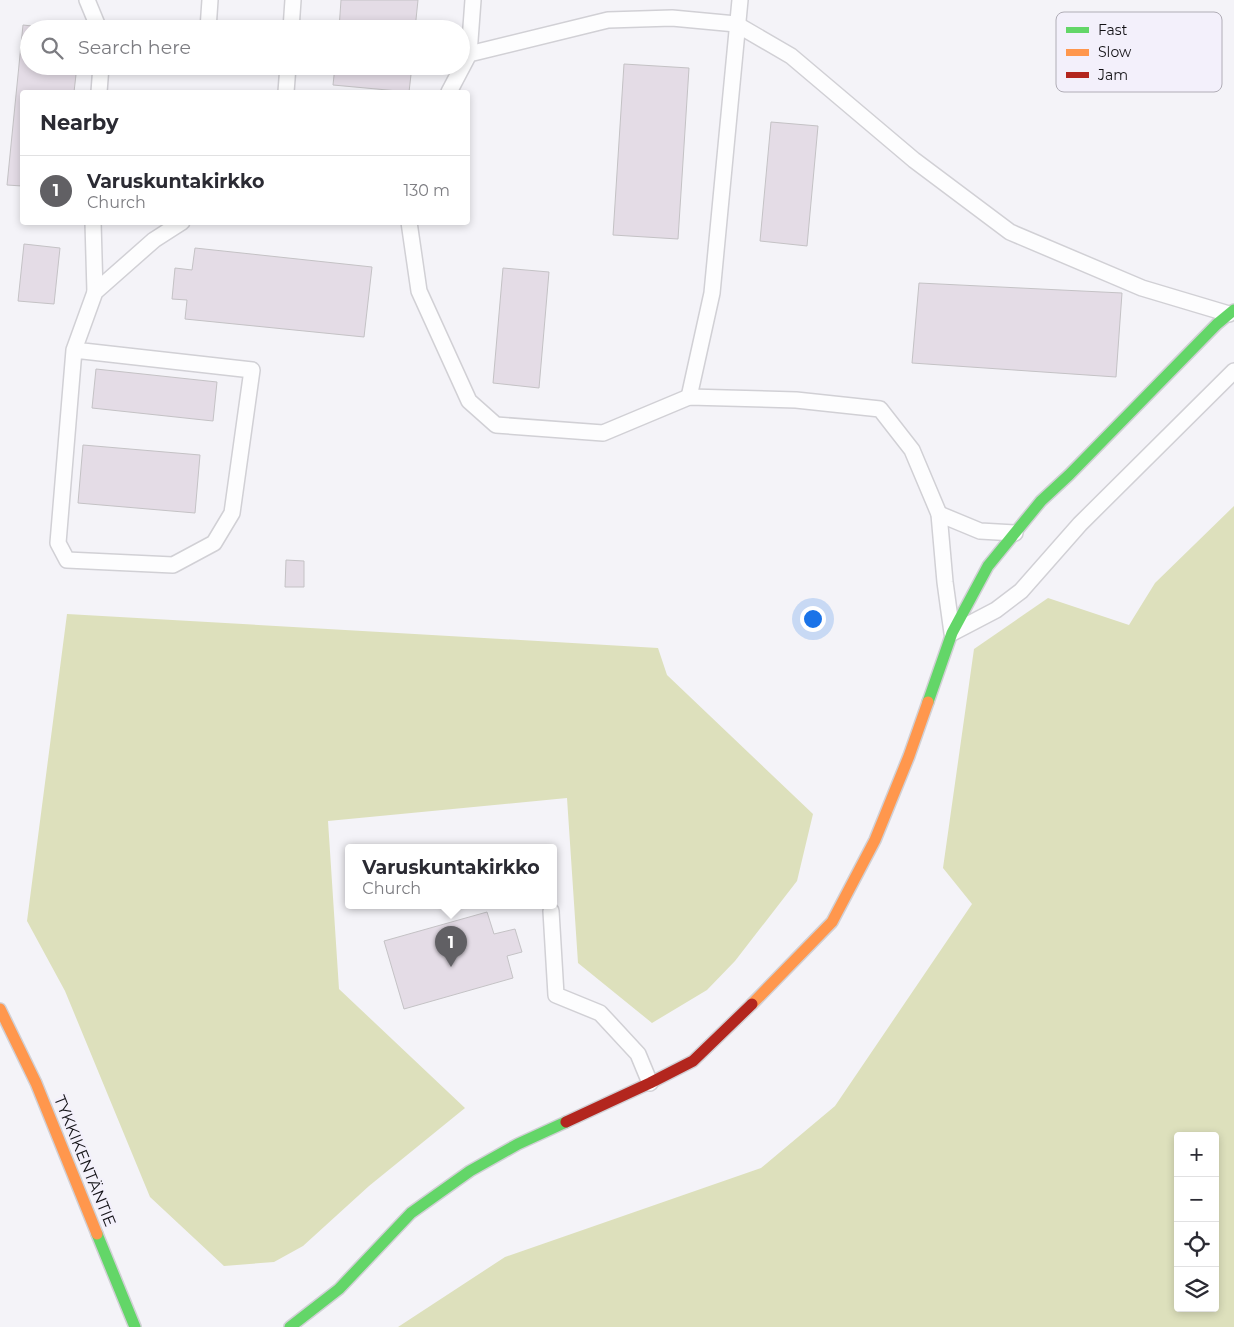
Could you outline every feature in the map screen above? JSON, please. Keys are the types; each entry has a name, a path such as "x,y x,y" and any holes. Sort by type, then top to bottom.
{"street":[{"path":"290,1327 339,1289 411,1213 470,1171 518,1144 693,1061 832,922 875,840 909,756 952,633 988,566 1041,501 1069,475 1217,324 1232,312"},
{"name":"TYKKIKENTÄNTIE","path":"0,1010 36,1083 135,1327"}],"lane":[{"path":"87,0 95,20"},
{"path":"209,20 210,0"},
{"path":"292,20 293,0"},
{"path":"470,40 473,0"},
{"path":"689,397 712,293 736,24 740,0"},
{"path":"470,54 608,20 672,18 736,24 790,56 914,160 1010,232 1142,288 1232,312"},
{"path":"99,90 100,75"},
{"path":"286,90 287,75"},
{"path":"451,90 458,75"},
{"path":"74,350 252,370 232,513 214,543 173,565 67,560 58,544 74,350 95,292 93,225"},
{"path":"95,292 154,240 177,225"},
{"path":"409,225 418,291 468,401 496,425 603,433 689,397 796,400 880,409 912,450 939,514 952,633 996,610 1021,591 1080,524 1234,371"},
{"path":"939,514 980,531 1015,533"},
{"path":"551,911 556,995 600,1013 638,1054 650,1083"}],"green space":[{"path":"1234,506 1234,1327 398,1327 505,1257 761,1168 835,1106 972,904 943,868 974,649 1048,598 1129,625 1155,583"},
{"path":"67,614 658,648 667,675 813,814 797,881 735,961 707,990 652,1023 578,963 567,798 328,821 339,989 465,1108 369,1186 303,1246 274,1262 224,1266 150,1197 65,991 27,921"}],"building":[{"path":"341,0 418,0 416,20 340,20"},
{"path":"20,55 20,75 76,75 74,90 20,90 20,186 7,185"},
{"path":"624,64 689,68 678,239 613,235"},
{"path":"334,75 411,75 409,90 333,85"},
{"path":"771,122 818,126 807,246 760,241"},
{"path":"24,244 60,248 54,304 18,301"},
{"path":"195,248 372,267 364,337 185,319 187,300 172,299 175,268 192,270"},
{"path":"503,268 549,272 539,388 493,383"},
{"path":"919,283 1122,293 1116,377 912,363"},
{"path":"96,369 217,382 213,421 92,408"},
{"path":"83,445 200,455 195,513 78,503"},
{"path":"286,560 304,561 304,587 285,587"},
{"path":"487,912 494,934 515,929 522,952 507,956 513,978 404,1009 384,941"}],"traffic: fast":[{"path":"928,702 952,633 988,566 1041,501 1069,475 1217,324 1234,310"},
{"path":"290,1327 339,1289 411,1213 470,1171 518,1144 566,1122"},
{"path":"97,1234 135,1327"}],"traffic: slow":[{"path":"752,1004 832,922 875,840 909,756 928,702"},
{"path":"0,1009 36,1083 97,1234"}],"traffic: jam":[{"path":"566,1122 693,1061 752,1004"}],"place":[{"name":"Varuskuntakirkko","path":"451,967"}]}
